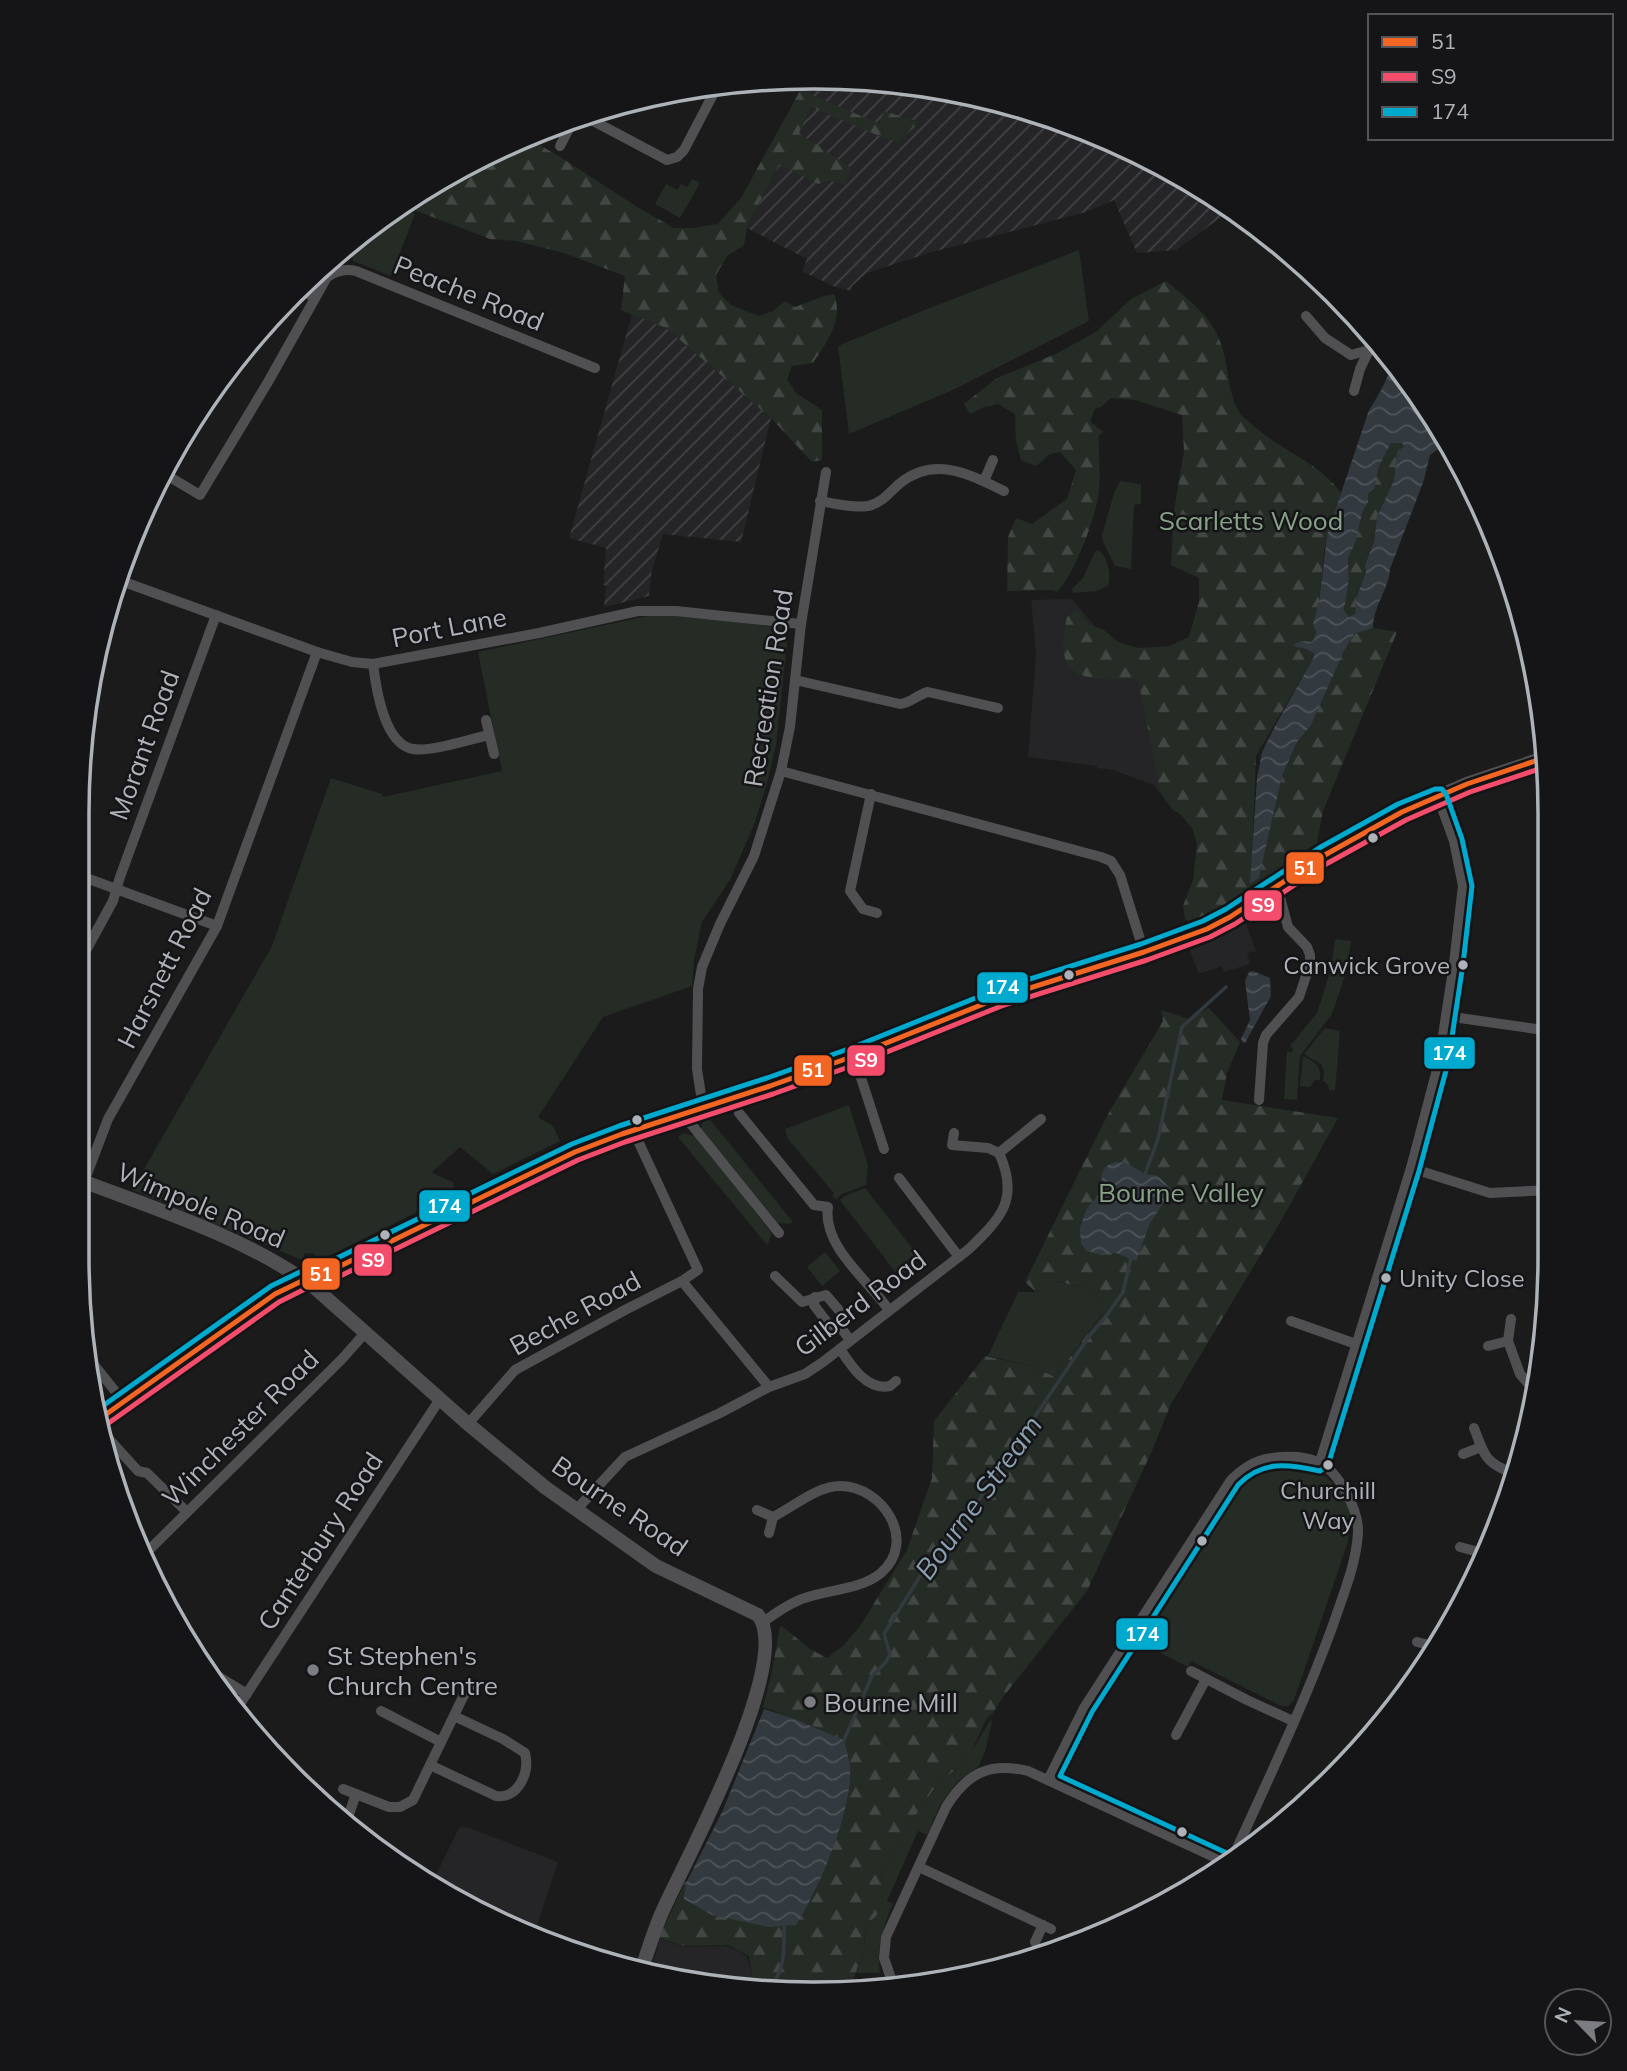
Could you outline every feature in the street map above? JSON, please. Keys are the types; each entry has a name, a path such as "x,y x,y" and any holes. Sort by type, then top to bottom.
{"street":[{"path":"597,123 667,160 677,157 684,150 712,96"},
{"path":"560,146 567,133"},
{"name":"Peache Road","path":"328,276 336,271 356,271 595,368"},
{"name":"Peache Road","path":"172,478 200,495 327,277"},
{"path":"309,294 315,298"},
{"path":"1306,316 1325,338 1351,355 1369,350"},
{"path":"1354,391 1369,350"},
{"path":"984,481 993,460"},
{"path":"820,501 870,506 880,502 909,477 942,468 954,469 1004,491"},
{"name":"Recreation Road","path":"703,1108 696,1069 698,989 702,967 754,856 781,771 790,727 801,624 826,472"},
{"name":"Port Lane","path":"127,583 317,652 352,662 373,664 539,633 638,611 676,611 801,624"},
{"name":"Morant Road","path":"89,945 113,901 216,615"},
{"name":"Harsnett Road","path":"89,1162 108,1119 217,926 317,652"},
{"path":"373,664 389,727 395,739 404,746 423,749 489,735"},
{"path":"795,680 900,704 928,692 998,708"},
{"path":"486,720 494,754"},
{"path":"106,1414 264,1301 575,1152 854,1056 1001,997 1207,929 1230,918 1346,843 1402,812 1467,784 1536,761"},
{"path":"781,771 1111,861 1120,875 1144,952"},
{"path":"871,794 850,891 863,909 877,914"},
{"path":"1320,1462 1411,1168 1439,1062 1463,886 1454,841 1438,797"},
{"path":"89,879 217,926"},
{"path":"1259,1100 1263,1043 1266,1035 1299,997 1310,964 1307,947 1288,927 1277,886"},
{"path":"1446,1016 1538,1029"},
{"path":"854,1056 884,1149"},
{"path":"739,1113 814,1205 828,1207 828,1230 835,1244 889,1310"},
{"path":"684,1114 779,1233"},
{"path":"954,1133 952,1145 988,1148 999,1153 1041,1119"},
{"name":"Beche Road","path":"468,1424 515,1370 698,1270 633,1130"},
{"name":"Gilberd Road","path":"576,1510 625,1457 769,1387 805,1374 959,1257 988,1231 1006,1200 1010,1182 999,1153"},
{"path":"1411,1168 1490,1193 1538,1191"},
{"path":"899,1178 959,1257"},
{"name":"Wimpole Road","path":"89,1183 216,1233 283,1266 304,1280"},
{"path":"775,1276 802,1302 826,1294 843,1315 839,1325"},
{"name":"Bourne Road","path":"304,1280 468,1424 576,1510 656,1566 758,1615 763,1622"},
{"path":"682,1281 769,1387"},
{"path":"815,1297 814,1305 829,1325 839,1325"},
{"path":"1511,1319 1508,1341 1520,1374 1527,1382"},
{"path":"1291,1321 1356,1343"},
{"path":"839,1325 850,1340"},
{"name":"Winchester Road","path":"150,1549 365,1333"},
{"path":"1488,1346 1508,1341"},
{"path":"840,1349 859,1376 875,1386 890,1386 896,1381"},
{"path":"98,1370 123,1401"},
{"name":"Canterbury Road","path":"242,1701 440,1399"},
{"path":"1474,1428 1490,1463 1505,1470"},
{"path":"114,1444 138,1471 147,1473 187,1512"},
{"path":"1463,1454 1481,1447"},
{"path":"1048,1780 1084,1708 1231,1480 1244,1466 1270,1457 1300,1457 1320,1462 1342,1485 1349,1497 1358,1529 1356,1550 1348,1582 1321,1658 1239,1843"},
{"path":"644,1961 662,1912 723,1786 750,1713 766,1648 763,1622 796,1601 852,1586 880,1574 890,1563 896,1546 893,1519 884,1507 863,1490 843,1486 829,1487 772,1517"},
{"path":"757,1510 772,1517"},
{"path":"893,1519 903,1510"},
{"path":"769,1533 772,1517"},
{"path":"1460,1547 1475,1551"},
{"path":"1418,1642 1426,1644"},
{"path":"1191,1671 1293,1721"},
{"path":"1176,1735 1206,1679"},
{"path":"227,1682 247,1694"},
{"path":"343,1789 389,1807 400,1807 413,1800 470,1688"},
{"path":"381,1711 441,1742"},
{"path":"430,1765 496,1796 505,1797 516,1791 528,1763 525,1753 503,1739 454,1716"},
{"path":"891,1977 884,1958 886,1937 946,1807 954,1793 979,1771 1010,1766 1028,1771 1218,1859"},
{"path":"349,1813 356,1794"},
{"path":"919,1867 1047,1927 1035,1942"}],"shaded area":[{"path":"807,89 908,95 1001,114 1091,144 1176,186 1223,216 1176,250 1137,253 1114,200 1086,212 932,252 867,273 852,286 851,291 833,286 802,271 807,259 747,228 779,163"},
{"path":"632,314 666,328 771,418 741,542 663,534 652,570 649,596 604,607 606,548 569,538"},
{"path":"1072,599 1093,624 1089,666 1144,673 1192,828 1172,809 1154,785 1097,766 1028,757 1036,654 1031,600"},
{"path":"1243,915 1256,951 1247,953 1250,964 1224,972 1222,966 1199,974 1187,943"},
{"path":"464,1826 558,1862 537,1927 436,1875 459,1828"},
{"path":"660,1939 684,1947 728,1946 747,1956 753,1979 719,1976 653,1963"}],"green space":[{"path":"808,89 807,93 880,124 884,111 919,122 899,143 811,107 799,133 851,168 844,184 828,181 818,184 779,164 747,227 744,245 727,256 716,275 719,293 731,305 759,316 773,311 785,301 795,307 834,294 837,313 828,339 813,363 792,366 787,379 796,393 822,410 822,460 812,462 771,418 666,328 621,310 625,276 564,253 517,241 490,239 413,210 451,186 537,144 674,228 718,224 741,198 801,90"},
{"path":"692,179 700,183 680,218 655,204 666,184 677,190 681,184 687,187"},
{"path":"410,212 415,214 391,276 353,261 352,256 373,239"},
{"path":"1079,250 1089,321 955,389 849,434 838,346"},
{"name":"Scarletts Wood","path":"1166,281 1200,311 1214,328 1223,350 1233,398 1242,415 1256,428 1323,474 1341,493 1324,552 1319,602 1313,624 1317,635 1314,642 1302,641 1303,648 1314,653 1314,657 1256,756 1251,883 1259,878 1282,776 1297,742 1311,725 1344,651 1354,634 1373,628 1397,632 1323,811 1316,848 1225,909 1194,924 1185,919 1183,906 1193,880 1197,844 1192,828 1172,809 1160,790 1138,679 1103,679 1077,673 1064,654 1063,638 1067,617 1077,610 1089,624 1104,630 1118,642 1138,648 1169,646 1189,637 1199,602 1199,578 1171,565 1174,511 1184,451 1182,415 1135,400 1111,398 1095,409 1090,421 1103,432 1099,436 1099,491 1089,530 1071,572 1057,592 1007,591 1008,537 1016,518 1032,524 1067,499 1076,470 1060,452 1050,454 1036,466 1021,460 1016,440 1015,414 998,404 970,414 964,404 997,378 1058,353 1096,332 1131,299"},
{"path":"1391,443 1402,443 1404,447 1397,452 1394,480 1377,517 1374,542 1356,599 1355,614 1349,617 1344,610 1349,579 1348,558 1356,541 1368,494 1374,488 1379,466"},
{"path":"1120,481 1141,484 1141,504 1134,505 1131,569 1115,566 1102,535"},
{"path":"1099,550 1108,567 1108,586 1096,591 1073,593 1072,589 1083,578 1094,554"},
{"path":"657,614 696,615 786,631 776,746 755,822 731,878 702,922 692,986 603,1017 538,1117 553,1126 560,1141 493,1174 460,1147 432,1172 453,1182 455,1193 319,1261 314,1254 305,1253 302,1260 132,1190 272,946 331,778 382,794 383,797 502,771 478,652"},
{"path":"1335,939 1351,941 1346,973 1332,1014 1300,1056 1297,1100 1284,1099 1287,1051 1292,1052 1290,1046 1317,1013 1331,969"},
{"name":"Bourne Valley","path":"1209,1008 1240,1042 1227,1073 1222,1100 1338,1118 1282,1219 1171,1404 1087,1591 987,1718 971,1752 959,1767 937,1784 904,1832 880,1880 888,1883 877,1915 865,1931 864,1949 853,1980 814,1982 753,1979 749,1956 728,1945 683,1946 659,1938 685,1882 811,1900 836,1838 846,1801 850,1768 818,1728 763,1707 780,1626 810,1649 827,1658 844,1645 860,1626 907,1550 932,1478 934,1421 985,1356 1032,1366 1055,1377 1103,1314 1094,1290 1056,1281 1036,1292 1025,1282 1108,1114 1163,1021 1161,1010 1189,1019"},
{"path":"1325,1028 1340,1031 1335,1091 1329,1090 1323,1081 1322,1065 1304,1054"},
{"path":"1303,1056 1320,1071 1320,1080 1315,1080 1310,1087 1300,1086"},
{"path":"849,1105 868,1165 866,1185 836,1199 832,1196 834,1193 788,1139 785,1129"},
{"path":"708,1117 793,1222 776,1223 701,1131 703,1121"},
{"path":"683,1133 698,1137 772,1234 767,1245 678,1137"},
{"path":"865,1188 916,1253 905,1262 903,1282 840,1200"},
{"path":"825,1252 840,1271 822,1286 807,1267"},
{"path":"1055,1281 1094,1290 1103,1313 1055,1377 1032,1366 988,1356 1018,1292 1036,1292"},
{"path":"1288,1463 1325,1476 1339,1490 1349,1512 1350,1525 1348,1542 1294,1700 1288,1706 1281,1706 1191,1661 1188,1667 1133,1639 1230,1490 1256,1469"},
{"path":"991,1719 986,1749 979,1766 958,1781 940,1805 927,1835 918,1831 887,1901 893,1904 881,1938 880,1973 856,1973 864,1949 865,1931 877,1915 888,1883 880,1880 889,1858 937,1784 959,1767"}],"water":[{"path":"1388,374 1439,448 1430,455 1424,480 1390,569 1373,628 1354,634 1311,725 1297,742 1282,776 1259,878 1250,884 1257,778 1262,752 1314,657 1314,653 1294,644 1302,641 1314,642 1317,635 1313,624 1319,602 1327,535 1368,413","holes":["1391,443 1402,443 1404,447 1397,451 1394,480 1377,517 1374,542 1356,599 1355,614 1349,617 1344,610 1349,579 1348,558 1356,541 1368,494 1374,489 1379,466"]},
{"path":"1249,972 1270,978 1271,996 1245,1043 1241,1039 1250,1020 1245,981"},
{"path":"1116,1162 1126,1163 1145,1174 1158,1176 1172,1190 1150,1223 1136,1261 1116,1253 1098,1254 1087,1251 1081,1244 1080,1228 1086,1210 1103,1189 1102,1175 1105,1169"},
{"path":"764,1709 844,1740 850,1764 846,1805 833,1849 815,1891 796,1925 769,1927 712,1915 684,1899 686,1883 723,1810"}],"waterway":[{"name":"Bourne Stream","path":"1145,1174 1158,1139 1182,1027 1226,987"},
{"name":"Bourne Stream","path":"844,1740 872,1676 890,1654 884,1634 929,1562 976,1504 1090,1335 1123,1292 1131,1258"},
{"name":"Bourne Stream","path":"775,1980 784,1951 784,1926"}],"transit line":[{"name":"51","path":"107,1414 275,1294 330,1271 575,1152 854,1056 1001,997 1207,929 1323,856 1402,812 1467,784 1536,761"},
{"name":"S9","path":"109,1423 279,1302 307,1288 334,1279 578,1160 857,1064 1004,1005 1210,937 1235,924 1328,863 1406,820 1470,792 1536,770"},
{"name":"174","path":"104,1405 271,1286 327,1263 572,1144 851,1048 998,989 1141,944 1203,921 1319,848 1398,804 1435,789 1442,789 1462,839 1472,886 1448,1063 1419,1171 1328,1465 1320,1471 1286,1466 1266,1468 1256,1471 1238,1485 1092,1712 1060,1776 1226,1853"}],"place":[{"name":"Canwick Grove","path":"1463,965"},
{"name":"Unity Close","path":"1386,1278"},
{"name":"Churchill Way","path":"1328,1465"},
{"name":"St Stephen's Church Centre","path":"313,1670"},
{"name":"Bourne Mill","path":"810,1702"}]}
